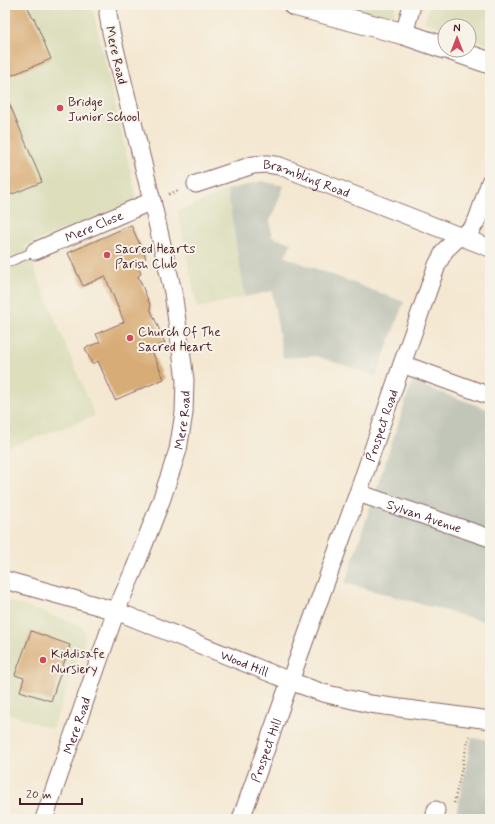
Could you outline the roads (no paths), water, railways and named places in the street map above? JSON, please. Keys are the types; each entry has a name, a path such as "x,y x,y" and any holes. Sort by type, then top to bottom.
{"street":[{"name":"Mere Road","path":"44,819 116,611 161,501 178,450 184,413 185,380 173,292 111,32 108,14 109,5"},
{"path":"294,5 404,34 437,45"},
{"path":"404,34 412,5"},
{"path":"475,58 490,63"},
{"name":"Brambling Road","path":"196,184 253,165 267,164 280,166 490,248"},
{"name":"Prospect Road","path":"290,681 358,493 437,265 445,250 459,237 471,230 477,220 490,182"},
{"name":"Mere Close","path":"35,252 152,201"},
{"path":"402,364 490,396"},
{"name":"Sylvan Avenue","path":"358,493 490,538"},
{"name":"Wood Hill","path":"5,580 116,611 322,693 370,704 490,720"},
{"name":"Prospect Hill","path":"241,819 290,681"}],"lane":[{"path":"5,264 35,252"}],"place":[{"name":"Bridge Junior School","path":"60,108"},
{"name":"Sacred Hearts Parish Club","path":"107,255"},
{"name":"Church Of The Sacred Heart","path":"130,338"},
{"name":"Kiddisafe Nursiery","path":"43,660"}]}
